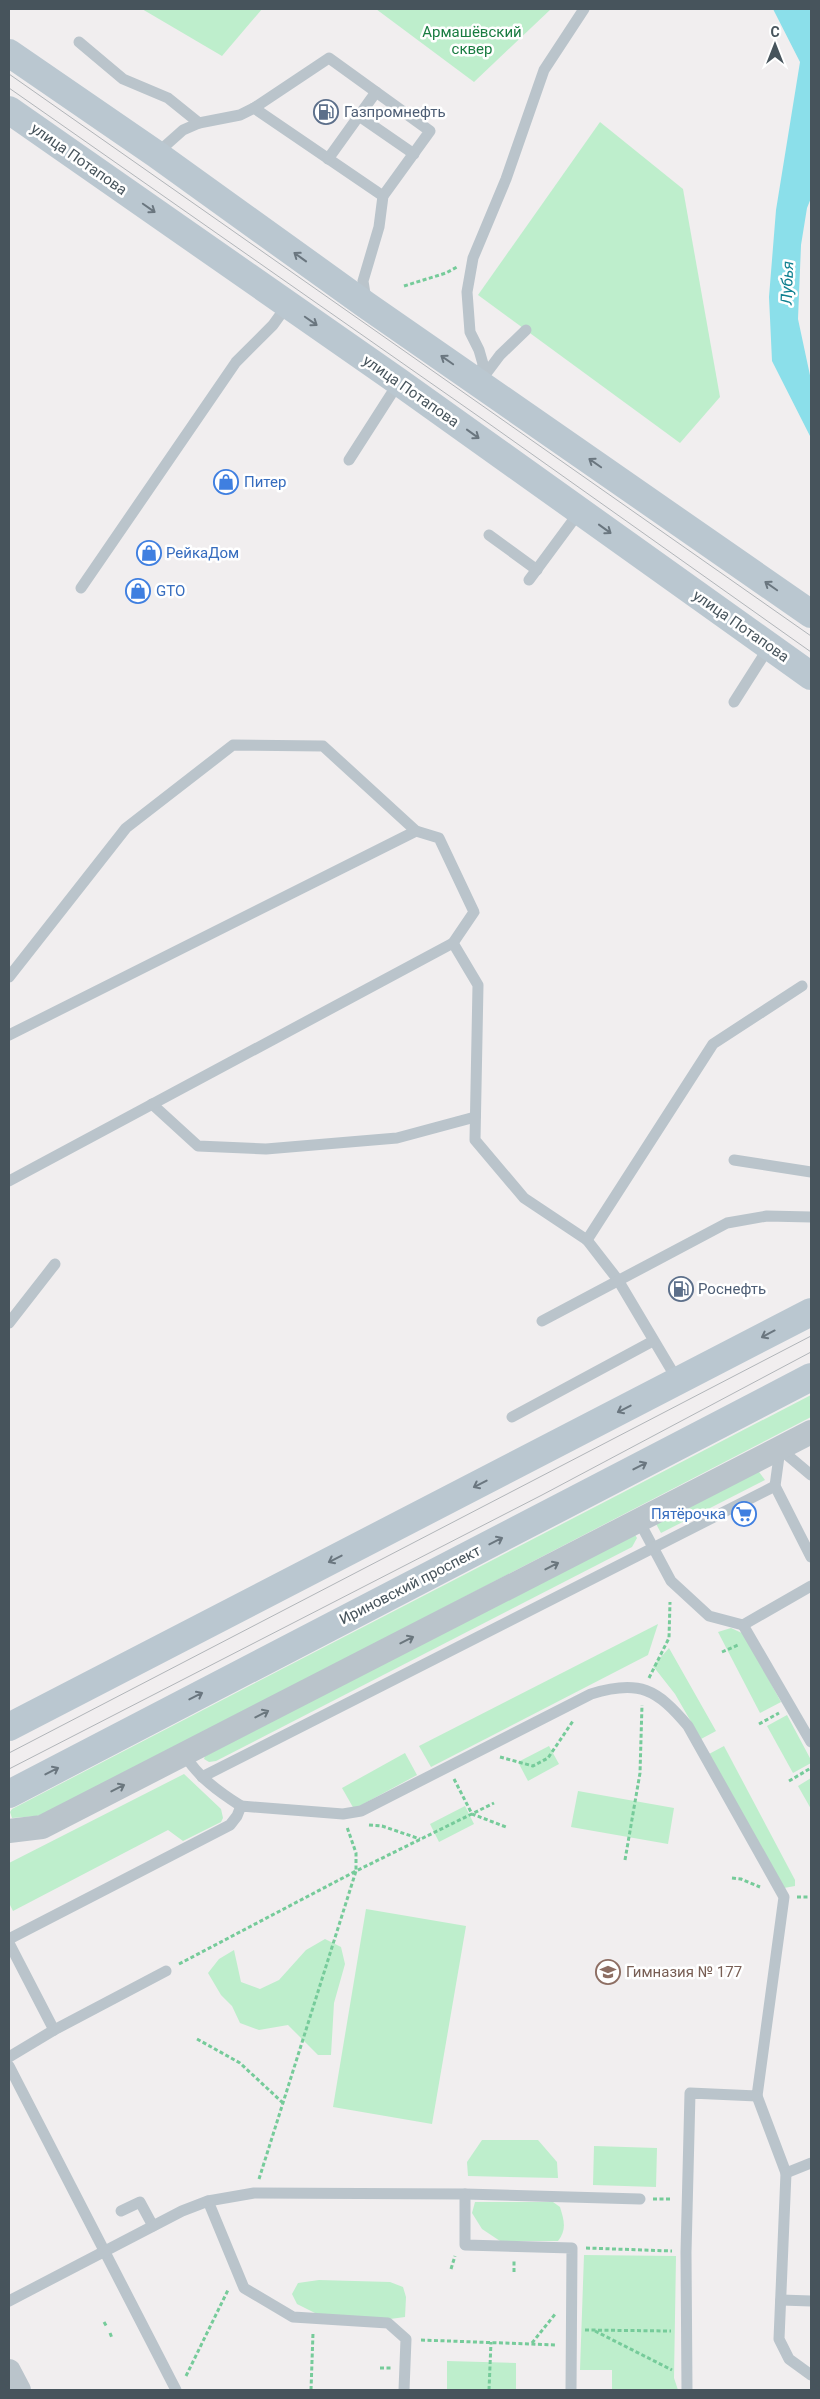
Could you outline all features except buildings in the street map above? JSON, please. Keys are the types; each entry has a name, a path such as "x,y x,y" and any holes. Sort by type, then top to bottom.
{"street":[{"path":"9,53 156,154 366,305 811,614"},
{"name":"улица Потапова","path":"9,110 399,382 811,676"},
{"path":"9,1728 811,1312"},
{"name":"Ириновский проспект","path":"9,1794 811,1377"},
{"path":"9,1831 42,1827 811,1432"},
{"path":"9,2371 18,2390"}],"lane":[{"path":"479,382 483,364 479,350 470,332 467,292 473,258 506,179 544,70 584,9"},
{"path":"79,42 123,80 168,98 199,123"},
{"path":"156,154 183,130 199,123 240,115 254,108 329,58 430,131 383,196 379,227 362,281 366,305"},
{"path":"328,159 376,92"},
{"path":"254,108 383,196"},
{"path":"359,116 414,154"},
{"path":"81,588 236,362 273,325 288,304"},
{"path":"479,382 500,355 526,330"},
{"path":"349,460 399,382"},
{"path":"529,580 580,511"},
{"path":"489,535 537,570"},
{"path":"734,702 770,647"},
{"path":"9,977 126,828 233,745 323,746 416,831 439,838 474,912 453,944 9,1181"},
{"path":"9,1035 416,831"},
{"path":"453,944 478,985 475,1140 524,1198 587,1240 618,1280 678,1381"},
{"path":"587,1240 713,1044 802,986"},
{"path":"152,1104 198,1146 256,1149 397,1138 475,1117"},
{"path":"734,1160 811,1172"},
{"path":"542,1321 727,1223 767,1216 811,1218"},
{"path":"9,1323 55,1264"},
{"path":"512,1416 654,1342"},
{"path":"780,1448 811,1474"},
{"path":"780,1448 775,1486 811,1557"},
{"path":"202,1777 775,1486"},
{"path":"639,1521 671,1581 709,1616 743,1625 811,1742"},
{"path":"743,1625 811,1586"},
{"path":"184,1754 191,1766 202,1777 241,1806 343,1814 361,1811 592,1694 614,1687 643,1689 668,1703 688,1726 784,1897 757,2096 786,2173 779,2339 789,2359 811,2375"},
{"path":"54,2030 9,1941 230,1825 237,1816 241,1806"},
{"path":"9,2057 54,2030 166,1971"},
{"path":"9,2066 176,2390"},
{"path":"687,2390 685,2377 686,2252 690,2093 757,2096"},
{"path":"786,2173 811,2163"},
{"path":"9,2302 152,2226 208,2201 254,2194 465,2194 640,2199"},
{"path":"465,2194 465,2245 572,2248 572,2390"},
{"path":"208,2201 244,2288 293,2317 313,2320 388,2323 406,2339 404,2390"},
{"path":"121,2211 140,2202 152,2226"},
{"path":"781,2300 811,2301"}],"path":[{"path":"404,286 446,273 473,258"},
{"path":"625,1860 640,1773 643,1689 669,1638 671,1581"},
{"path":"480,1750 533,1766 548,1758 592,1694"},
{"path":"759,1724 791,1706"},
{"path":"448,1767 472,1814 506,1828"},
{"path":"789,1781 811,1768"},
{"path":"166,1971 356,1871 494,1803"},
{"path":"254,2194 356,1871 356,1853 346,1823 355,1824"},
{"path":"364,1824 382,1826 420,1840"},
{"path":"732,1878 741,1879"},
{"path":"197,2039 240,2063 283,2103"},
{"path":"640,2199 687,2200"},
{"path":"572,2248 686,2252"},
{"path":"532,2344 572,2292"},
{"path":"189,2371 220,2306"},
{"path":"311,2390 313,2320"},
{"path":"104,2322 107,2327"},
{"path":"572,2330 686,2332"},
{"path":"595,2330 685,2377"},
{"path":"110,2333 112,2338"},
{"path":"406,2339 572,2345"},
{"path":"489,2390 490,2342"}],"green space":[{"path":"142,9 262,9 222,56"},
{"name":"Армашёвский сквер","path":"376,9 551,9 474,82"},
{"path":"600,122 683,189 720,397 680,443 478,295"},
{"path":"811,1395 811,1417 52,1811 37,1816 12,1818 10,1812 12,1809"},
{"path":"757,1469 765,1480 661,1533 655,1522"},
{"path":"634,1533 637,1538 632,1547 216,1761 209,1762 204,1759 205,1756"},
{"path":"658,1624 648,1655 431,1767 419,1746"},
{"path":"731,1628 744,1634 781,1702 760,1713 718,1632"},
{"path":"669,1648 716,1731 701,1739 675,1694 653,1666"},
{"path":"787,1715 811,1760 811,1763 793,1773 767,1726"},
{"path":"549,1746 559,1764 528,1781 518,1762"},
{"path":"724,1746 795,1880 795,1886 784,1888 709,1754"},
{"path":"405,1753 417,1775 354,1809 342,1788"},
{"path":"184,1774 221,1809 223,1818 221,1822 183,1841 168,1830 13,1911 9,1903 9,1863"},
{"path":"811,1778 811,1809 798,1786"},
{"path":"578,1791 674,1808 668,1844 571,1827"},
{"path":"465,1806 474,1824 439,1842 430,1824"},
{"path":"366,1909 466,1926 432,2124 333,2107"},
{"path":"325,1939 341,1947 345,1964 334,2003 331,2055 318,2055 288,2025 259,2030 240,2023 232,2006 221,1995 208,1973 219,1959 234,1950 241,1982 260,1989 279,1980 306,1950"},
{"path":"482,2140 538,2140 557,2162 558,2178 468,2176 467,2162"},
{"path":"594,2146 657,2148 656,2187 593,2185"},
{"path":"475,2202 553,2202 560,2207 563,2233 558,2241 500,2241 482,2229 472,2213"},
{"path":"584,2255 676,2256 674,2378 678,2390 612,2390 612,2370 580,2370"},
{"path":"319,2280 390,2282 403,2287 406,2297 405,2317 390,2319 319,2315 297,2304 292,2294 298,2283"},
{"path":"447,2361 516,2363 516,2390 447,2390"}],"water":[{"name":"Лубья","path":"773,9 811,9 811,198 807,208 801,245 798,319 811,380 811,438 772,361 769,297 776,210 800,62"}],"tram line":[{"path":"9,74 811,636"},
{"path":"9,88 488,423 811,652"},
{"path":"9,1753 811,1336"},
{"path":"9,1769 542,1495 811,1352"}],"place":[{"name":"Газпромнефть","path":"326,112"},
{"name":"Питер","path":"226,482"},
{"name":"РейкаДом","path":"149,553"},
{"name":"GTO","path":"138,591"},
{"name":"Роснефть","path":"681,1289"},
{"name":"Пятёрочка","path":"744,1514"},
{"name":"Гимназия № 177","path":"608,1972"}]}
